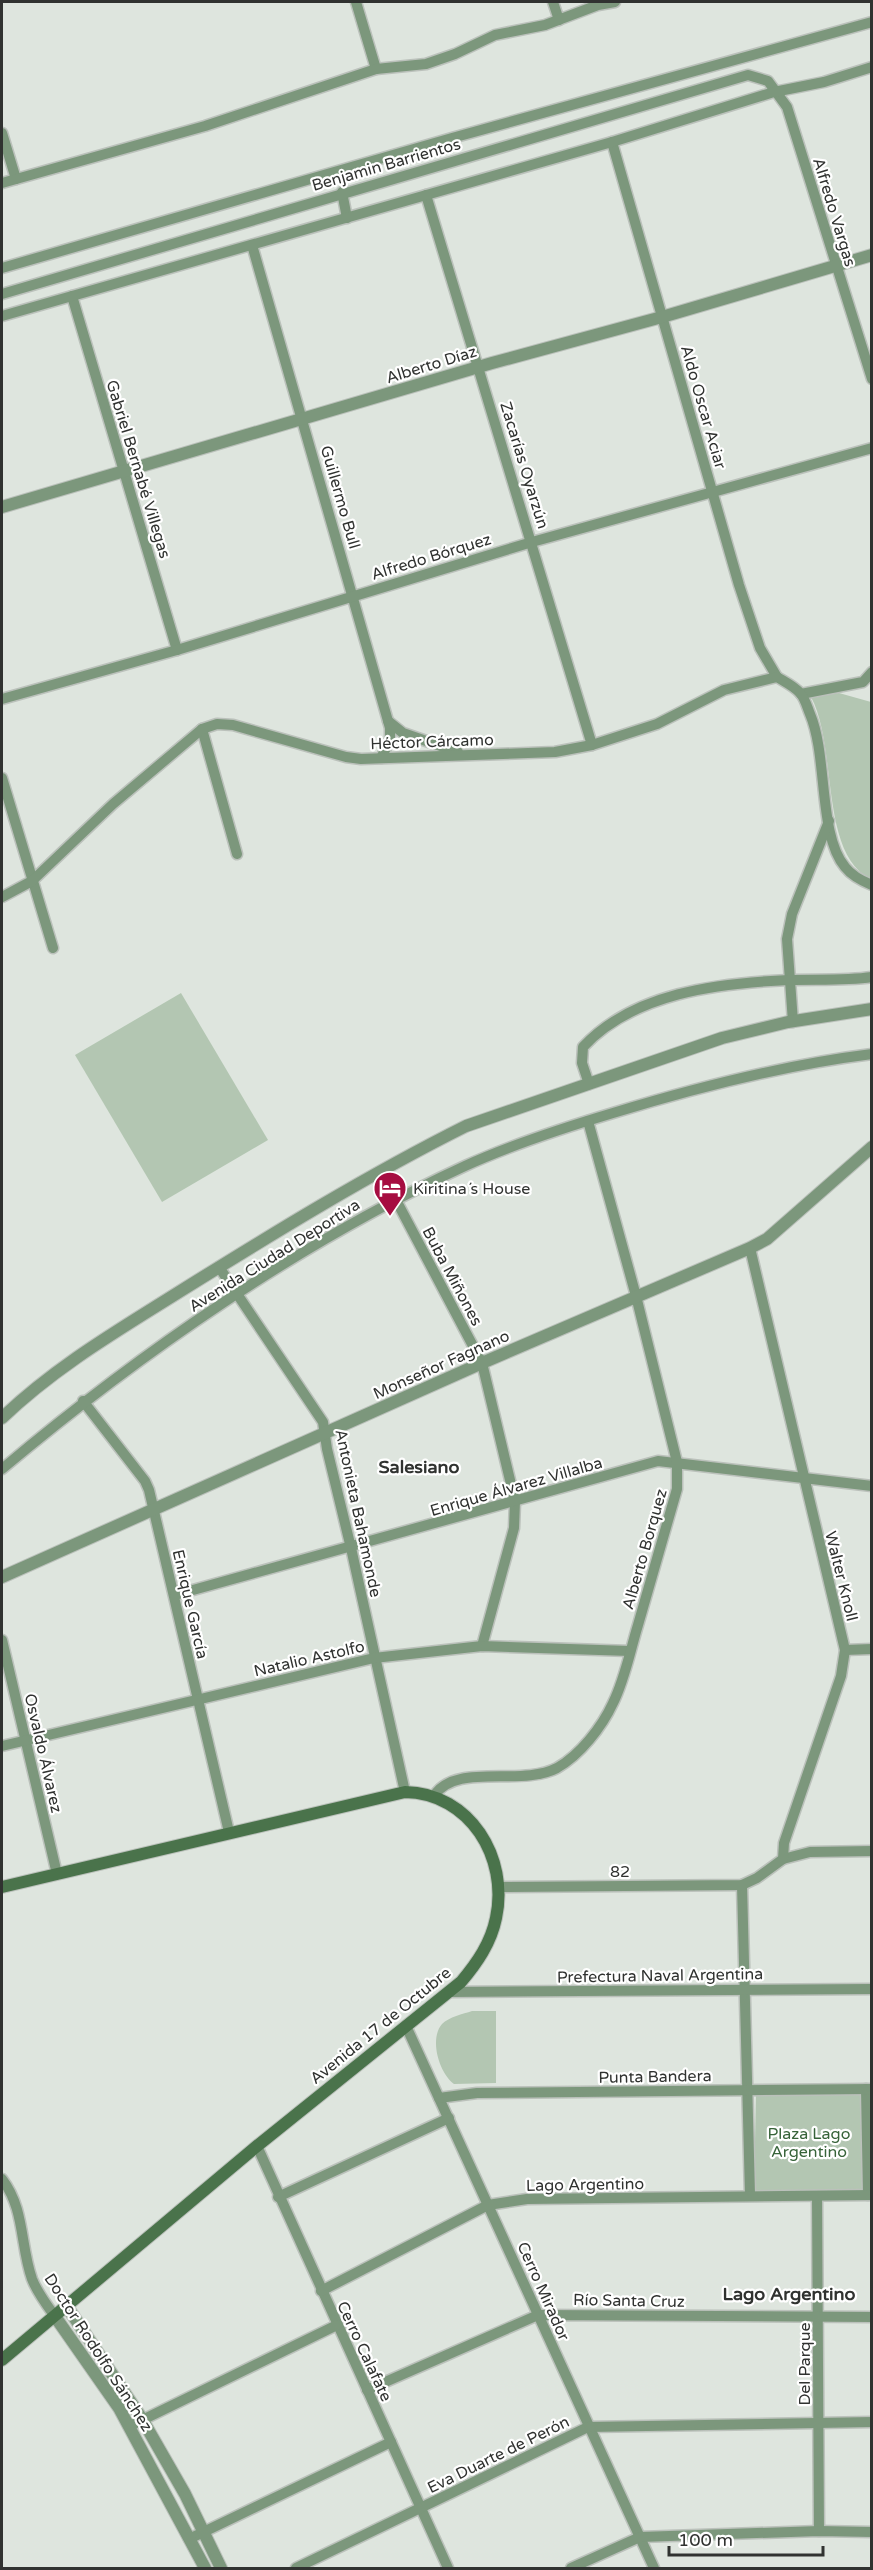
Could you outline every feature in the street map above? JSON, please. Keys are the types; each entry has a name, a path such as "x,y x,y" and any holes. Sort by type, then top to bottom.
{"main road":[{"name":"Avenida 17 de Octubre","path":"2,1887 405,1792 434,1796 458,1808 477,1827 492,1858 499,1887 496,1919 489,1941 469,1972 449,1992 257,2146 2,2360"}],"street":[{"path":"356,2 376,69"},
{"path":"554,2 559,20"},
{"path":"2,183 205,126 376,69 426,63 455,54 495,35 559,20 598,5 615,2"},
{"path":"2,268 441,141 872,22"},
{"path":"2,316 612,142 774,92 824,82 872,67"},
{"name":"Benjamin Barrientos","path":"2,294 342,192 748,75 768,81 774,92"},
{"name":"Alfredo Vargas","path":"774,92 790,114 872,379"},
{"path":"2,133 16,179"},
{"name":"Aldo Oscar Aciar","path":"612,142 712,492 760,648 777,677"},
{"path":"342,192 346,218"},
{"name":"Zacarías Oyarzún","path":"426,195 592,745"},
{"name":"Guillermo Bull","path":"252,245 388,721 390,740 381,758"},
{"name":"Alberto Díaz","path":"2,507 478,367 662,317 872,255"},
{"name":"Gabriel Bernabé Villegas","path":"72,296 177,650"},
{"name":"Alfredo Bórquez","path":"2,699 177,650 532,542 872,448"},
{"path":"801,694 867,685 872,672"},
{"path":"777,677 801,694 818,739 829,821 837,856 845,868 860,880 872,885"},
{"name":"Héctor Cárcamo","path":"202,729 218,724 233,725 346,757 381,758 555,752 592,745 657,724 724,690 777,677"},
{"path":"388,721 403,733 467,754"},
{"path":"2,897 32,881 113,804 202,729 237,854"},
{"path":"2,778 53,948"},
{"path":"793,1022 787,939 792,914 829,821"},
{"path":"589,1084 582,1063 583,1047 594,1035 632,1011 668,998 724,985 790,980 848,981 872,977"},
{"name":"Avenida Ciudad Deportiva","path":"2,1418 35,1386 66,1364 219,1267 428,1144 466,1126 722,1038 793,1022 872,1010"},
{"name":"Avenida Ciudad Deportiva","path":"2,1469 83,1401 237,1293 396,1200 466,1165 530,1139 696,1088 804,1064 872,1054"},
{"name":"Alberto Borquez","path":"434,1796 442,1785 451,1780 532,1776 550,1771 567,1761 584,1744 608,1713 618,1692 677,1489 677,1462 636,1296 588,1121"},
{"name":"Monseñor Fagnano","path":"2,1575 750,1248 767,1239 872,1147"},
{"name":"Buba Miñones","path":"396,1200 482,1364 515,1501 514,1528 483,1646"},
{"name":"Walter Knoll","path":"750,1248 845,1650 841,1676 784,1843 783,1859"},
{"name":"Antonieta Bahamonde","path":"219,1267 320,1414 326,1432 327,1449 405,1792"},
{"name":"Enrique García","path":"83,1401 145,1481 175,1595 229,1832"},
{"name":"Enrique Álvarez Villalba","path":"175,1595 658,1461 872,1486"},
{"name":"Osvaldo Álvarez","path":"2,1640 57,1874"},
{"name":"Natalio Astolfo","path":"2,1746 374,1658 483,1646 630,1651"},
{"path":"845,1650 872,1650"},
{"path":"750,2195 742,1885 757,1878 783,1859 810,1852 872,1851"},
{"name":"82","path":"499,1887 742,1885"},
{"name":"Prefectura Naval Argentina","path":"449,1992 872,1989"},
{"name":"Cerro Mirador","path":"406,2026 654,2568"},
{"path":"869,2089 870,2195"},
{"name":"Punta Bandera","path":"439,2098 477,2093 869,2089"},
{"path":"278,2197 448,2118"},
{"name":"Cerro Calafate","path":"257,2146 278,2197 448,2568"},
{"name":"Doctor Rodolfo Sánchez","path":"2,2179 11,2192 18,2209 33,2281 130,2426 205,2568"},
{"name":"Lago Argentino","path":"321,2291 488,2205 526,2199 870,2195"},
{"name":"Del Parque","path":"817,2196 819,2531"},
{"name":"Doctor Rodolfo Sánchez","path":"66,2305 142,2420 221,2568"},
{"name":"Río Santa Cruz","path":"367,2390 538,2315 872,2317"},
{"path":"130,2426 337,2325"},
{"name":"Eva Duarte de Perón","path":"296,2568 588,2427 872,2422"},
{"path":"189,2539 391,2442"},
{"path":"571,2568 640,2537 819,2531 872,2532"}],"green space":[{"path":"839,693 871,702 871,879 855,866 843,847 836,824 819,718 811,697"},
{"path":"181,993 268,1140 162,1202 75,1055"},
{"path":"472,2011 496,2011 496,2083 454,2084 440,2064 436,2047 438,2030 442,2024 452,2018"},
{"name":"Plaza Lago Argentino","path":"756,2094 862,2094 864,2191 754,2190"}],"place":[{"name":"Kiritina´s House","path":"390,1217"}],"district":[{"name":"Salesiano","path":"419,1467"},
{"name":"Lago Argentino","path":"789,2294"}]}
